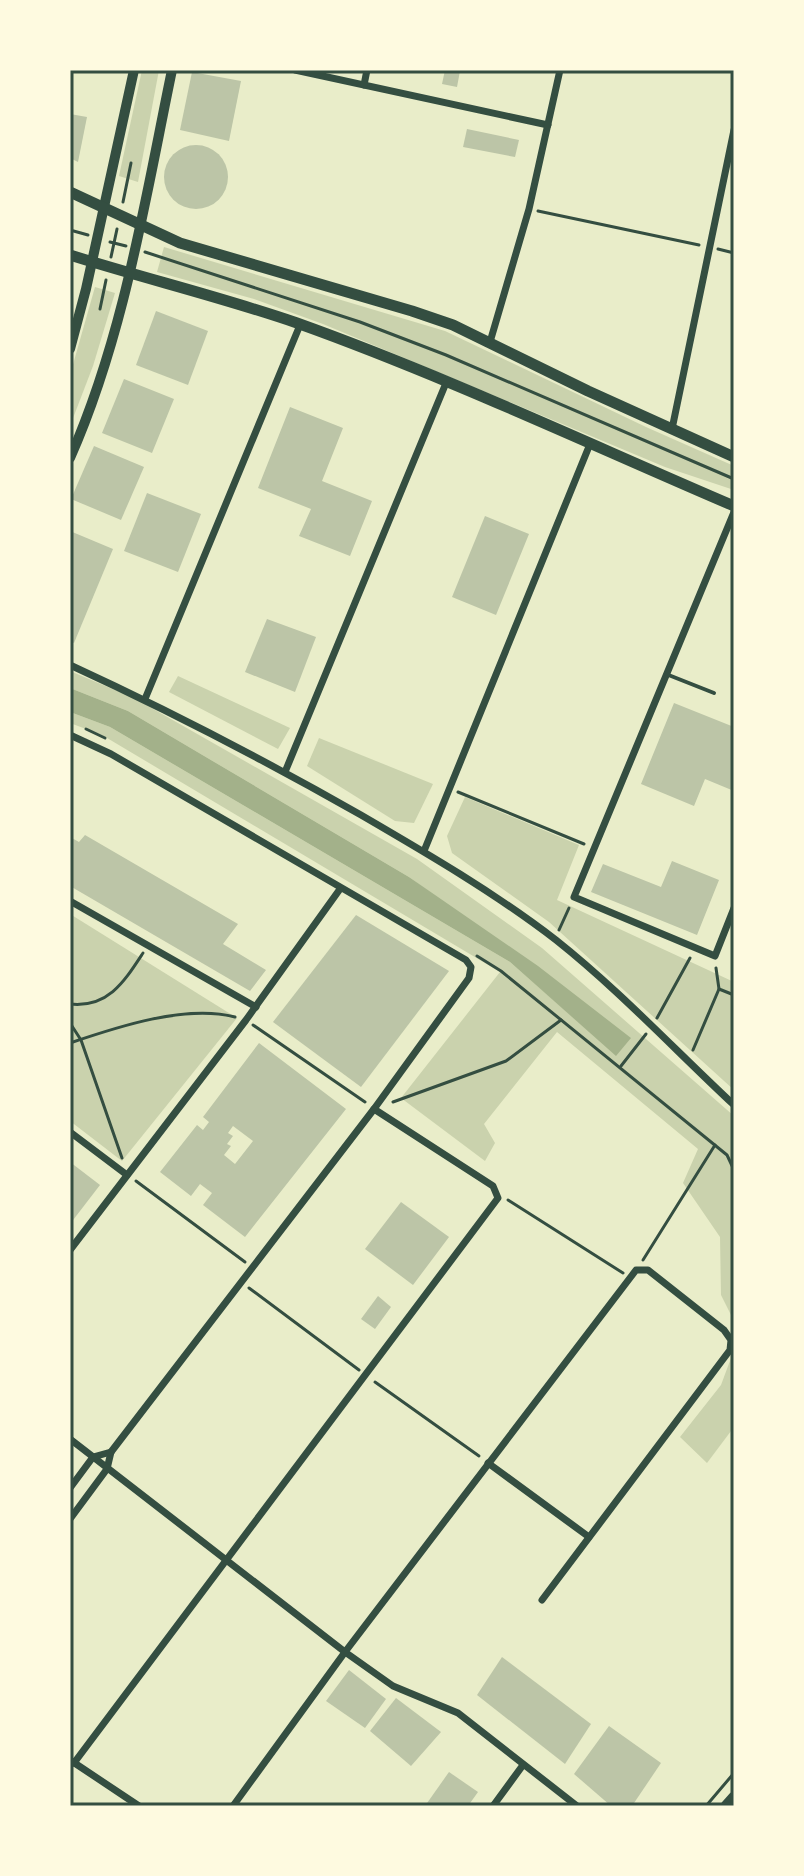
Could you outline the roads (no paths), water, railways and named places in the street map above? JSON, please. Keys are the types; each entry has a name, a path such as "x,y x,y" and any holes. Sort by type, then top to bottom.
{"main road":[{"path":"70,349 134,70"},
{"path":"70,458 95,393 129,272 172,70"},
{"path":"70,192 180,243 412,311 490,342 588,391 734,457"},
{"path":"70,255 209,294 300,325 446,383 734,506"},
{"path":"726,1806 734,1797"}],"street":[{"path":"295,70 548,125"},
{"path":"364,85 367,70"},
{"path":"490,342 529,209 560,70"},
{"path":"672,429 734,130"},
{"path":"145,699 300,325"},
{"path":"285,772 446,383"},
{"path":"424,851 590,444"},
{"path":"734,512 574,897 715,956 734,908"},
{"path":"70,665 145,699 285,772 478,885 596,973 734,1105"},
{"path":"70,735 111,754 466,960 471,967 469,978 374,1109 111,1452 107,1469 70,1519"},
{"path":"70,1250 256,1007 340,889"},
{"path":"70,901 256,1007"},
{"path":"139,1806 72,1761 496,1202 498,1194 493,1186 374,1109"},
{"path":"70,1132 127,1175"},
{"path":"233,1806 345,1652 637,1272 654,1272 729,1336 731,1345 728,1355 542,1600"},
{"path":"70,1439 345,1652 393,1686 458,1713 577,1806"},
{"path":"70,1488 93,1457 111,1452"},
{"path":"488,1463 589,1537"},
{"path":"493,1806 523,1765"}],"lane":[{"path":"666,674 714,693"}]}
